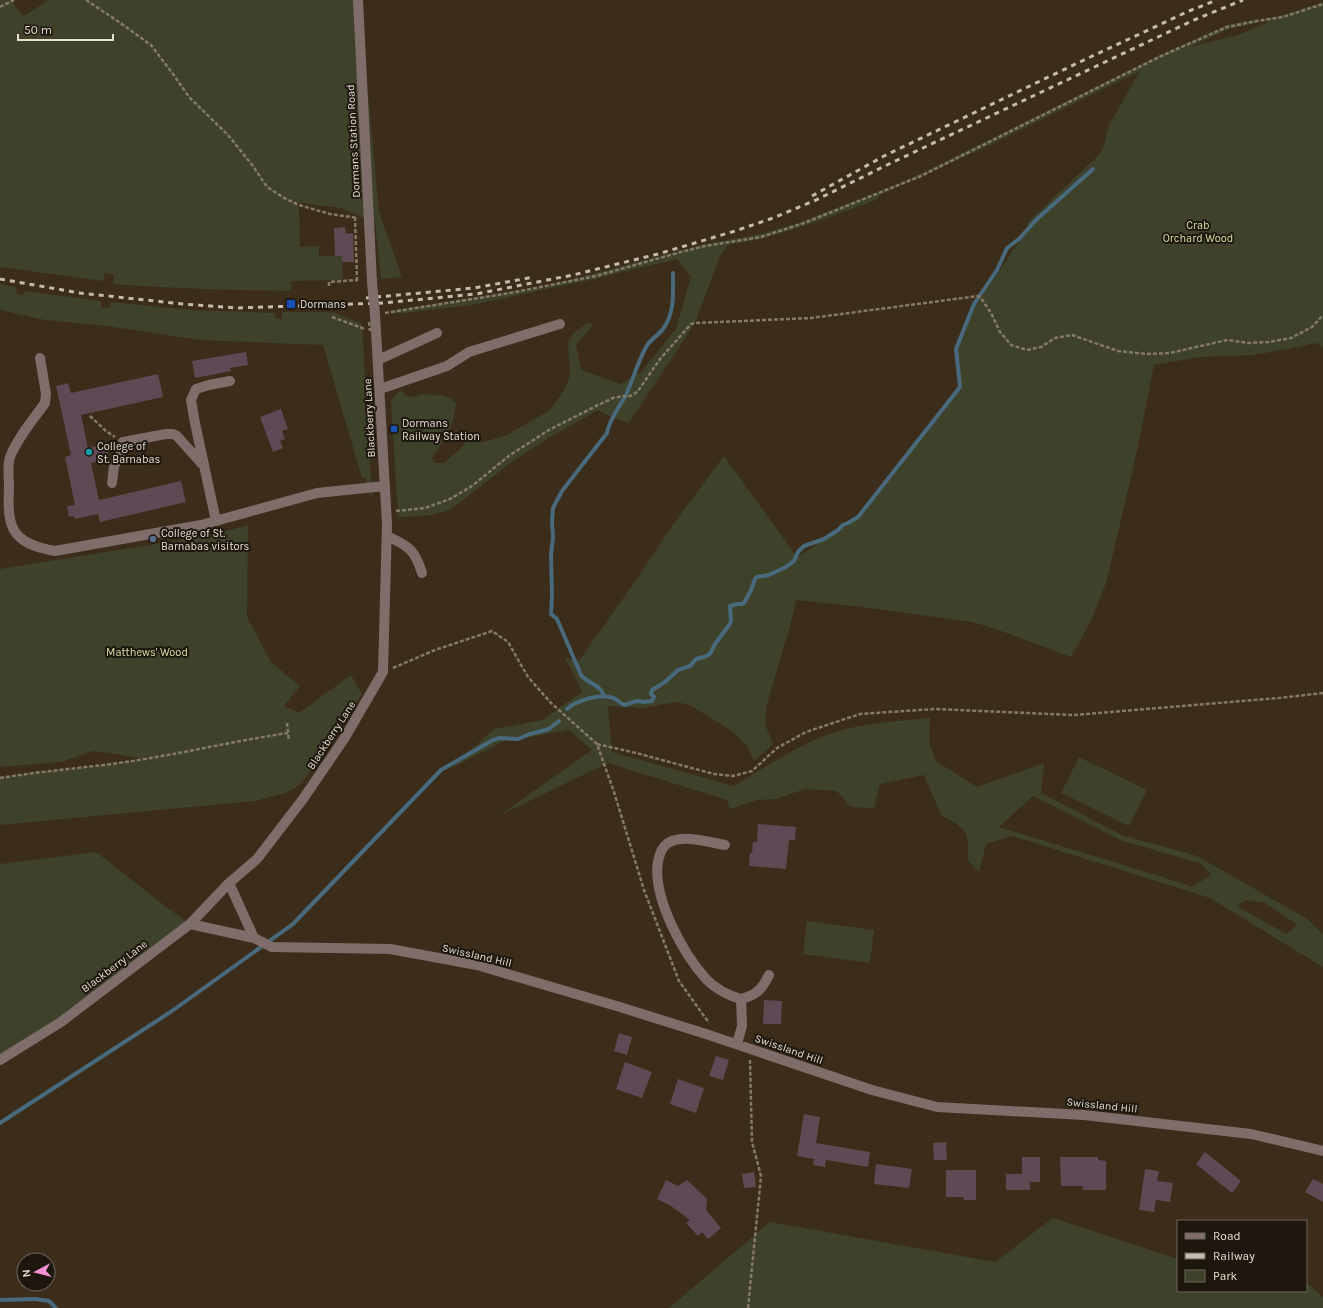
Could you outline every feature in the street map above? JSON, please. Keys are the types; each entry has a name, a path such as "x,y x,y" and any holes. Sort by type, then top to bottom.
{"street":[{"name":"Dormans Station Road","path":"358,0 372,282"},
{"name":"Blackberry Lane","path":"0,1060 61,1022 190,924 229,883 257,859 303,799 344,739 383,672 387,512 378,360 373,331 372,282"},
{"path":"380,389 447,366 469,352 560,324"},
{"path":"378,360 437,333"},
{"path":"40,358 46,394 45,403 29,424 15,446 9,459 8,504 11,525 17,536 44,549 55,551 201,525 316,493 385,486"},
{"path":"216,521 203,465 191,400 196,389 230,381"},
{"path":"112,483 114,466 122,454 123,442 173,434 177,436 203,465"},
{"path":"387,536 407,546 418,560 422,573"},
{"path":"725,845 692,840 675,840 668,844 661,850 657,871 661,898 675,933 708,981 730,996 741,999 752,996 763,987 769,975"},
{"path":"229,883 254,938"},
{"name":"Swissland Hill","path":"190,924 254,938 272,947 390,949 477,965 706,1034 872,1090 937,1107 1084,1114 1251,1134 1323,1151"},
{"path":"737,1044 742,1026 741,999"}],"path":[{"path":"0,7 14,0"},
{"path":"86,0 151,45 189,97 228,135 253,166 267,187 286,199 300,205 330,214 355,218 358,280 329,282 329,286"},
{"path":"386,313 510,293 596,276 705,246 761,237 804,224 921,176 1160,57 1227,27 1283,17 1323,4"},
{"path":"387,512 425,508 450,499 472,486 510,455 549,430 613,398 633,395 638,391 660,359 691,324 811,318 980,297 1000,332 1011,345 1027,350 1041,347 1055,338 1072,335 1118,351 1147,354 1170,352 1227,340 1249,343 1269,342 1291,338 1312,327 1323,316"},
{"path":"332,317 373,331"},
{"path":"90,416 106,431 123,442"},
{"path":"383,672 435,650 492,631 508,642 528,677 551,703 597,744 714,774 733,776 752,771 777,748 806,732 860,714 934,709 1074,715 1271,699 1323,693"},
{"path":"287,723 289,741"},
{"path":"0,778 35,772 72,769 145,759 259,737 288,733"},
{"path":"597,744 614,792 644,890 679,981 709,1023 706,1034"},
{"path":"748,1308 761,1176 752,1142 749,1048"}],"green space":[{"path":"0,0 10,0 24,16 49,0 362,0 364,50 379,212 402,277 381,279 375,223 341,208 294,202 299,207 300,247 319,246 319,256 342,256 343,280 291,281 291,291 202,289 113,284 114,275 105,272 103,281 0,267"},
{"name":"Crab Orchard Wood","path":"1323,2 1323,347 1315,343 1253,355 1200,357 1154,365 1137,451 1107,580 1092,619 1071,657 993,628 972,622 862,607 796,600 790,626 767,704 765,724 773,744 754,761 747,746 732,731 690,705 675,702 643,708 608,706 612,752 734,786 794,750 826,735 860,726 930,718 929,743 936,761 977,787 1044,763 1041,793 1122,835 1197,856 1306,918 1323,934 1323,967 1210,898 1013,836 986,844 979,872 968,860 968,842 965,832 957,824 941,815 924,775 880,784 874,808 850,807 837,791 805,789 776,799 757,800 730,809 727,800 608,763 500,815 592,750 569,730 502,742 450,769 494,729 542,720 582,692 565,657 578,662 634,583 669,530 724,456 797,557 859,518 961,388 957,350 976,305 1023,236 1032,226 1027,224 1099,155 1103,148 1109,125 1140,71 992,144 880,195 876,200 784,232 747,242 728,245 720,256 695,323 629,423 613,418 598,410 550,437 513,461 453,508 433,515 398,517 391,400 401,390 406,396 413,397 424,394 451,398 456,404 451,426 432,458 435,463 444,463 462,447 467,440 473,438 483,442 505,436 549,411 563,392 570,377 568,342 573,334 589,322 593,325 576,345 581,370 621,384 641,372 676,329 691,277 677,259 590,280 472,305 395,314 394,310 546,286 705,244 761,234 796,224 920,174 1158,56 1227,25 1257,19 1256,23 1229,29 1190,47 1238,35 1269,22 1265,21 1265,18 1283,15","holes":["1033,796 1120,840 1202,864 1211,875 1192,887 999,827","1246,900 1265,903 1297,925 1286,934 1237,906"]},
{"path":"0,284 16,287 17,294 23,295 24,291 101,301 101,307 110,308 111,302 190,310 275,313 275,318 282,319 282,312 333,312 362,324 372,497 365,478 362,478 323,345 200,340 107,326 45,320 0,310"},
{"name":"Matthews' Wood","path":"248,525 247,617 271,662 300,686 284,706 299,713 351,675 362,694 302,782 294,789 285,793 255,801 0,825 0,778 35,772 72,769 143,759 93,751 61,762 0,767 0,569 212,535"},
{"path":"1079,757 1147,790 1129,826 1061,793"},
{"path":"96,852 190,924 0,1060 0,864"},
{"path":"807,921 874,930 870,963 803,954"},
{"path":"1053,1218 1177,1259 1177,1292 1307,1292 1307,1283 1323,1297 1323,1308 669,1308 770,1222 995,1262"}],"building":[{"path":"345,227 346,234 353,233 354,262 342,262 342,256 335,256 334,228"},
{"path":"246,352 248,365 230,368 231,371 195,378 192,361"},
{"name":"College of St. Barnabas","path":"158,374 163,397 81,415 88,448 106,444 109,459 91,463 99,500 181,481 186,502 100,522 98,514 75,519 74,516 69,517 67,506 75,505 65,457 71,455 56,386 68,383 71,393"},
{"path":"281,409 288,429 282,431 285,439 280,441 283,448 273,452 260,417"},
{"path":"758,824 796,827 795,840 789,840 786,869 749,866 753,842 757,842"},
{"path":"764,1000 782,1001 781,1024 763,1024"},
{"path":"619,1033 632,1037 627,1055 614,1051"},
{"path":"716,1056 729,1060 723,1080 709,1076"},
{"path":"625,1062 652,1072 642,1098 616,1089"},
{"path":"678,1079 704,1088 696,1113 670,1104"},
{"path":"804,1114 820,1117 816,1143 870,1152 868,1167 826,1160 825,1167 813,1165 814,1159 797,1156"},
{"path":"946,1142 947,1160 934,1160 933,1143"},
{"path":"1205,1152 1241,1181 1232,1193 1196,1164"},
{"path":"1022,1157 1040,1157 1040,1182 1030,1182 1030,1190 1006,1190 1006,1174 1022,1174"},
{"path":"1060,1157 1098,1157 1098,1160 1106,1161 1106,1190 1082,1190 1083,1186 1061,1186"},
{"path":"876,1164 912,1169 909,1188 874,1184"},
{"path":"1145,1169 1159,1171 1157,1181 1173,1183 1170,1202 1156,1200 1154,1212 1139,1210"},
{"path":"946,1170 976,1170 976,1200 964,1200 963,1197 946,1197"},
{"path":"754,1172 756,1187 744,1188 742,1174"},
{"path":"1313,1179 1323,1184 1323,1202 1305,1192"},
{"path":"666,1180 678,1186 687,1180 707,1199 706,1210 721,1228 708,1239 702,1232 698,1236 686,1223 690,1220 671,1206 657,1199"}],"waterway":[{"path":"567,709 583,700 602,696 616,699 624,705 637,701 652,701 654,697 651,694 652,690 665,682 678,670 690,666 696,659 710,654 715,644 731,622 730,606 744,603 757,577 769,575 786,567 794,561 798,552 804,546 824,539 843,525 858,517 960,387 956,349 974,304 997,270 1007,248 1019,239 1036,220 1093,169"},
{"path":"604,696 597,686 581,675 557,619 551,614 553,508 562,491 607,433 612,418 626,395 646,347 667,323 670,316 673,295 673,273"},
{"path":"0,1123 172,1011 293,924 441,770 493,740 499,738 518,739 549,729 559,721"},
{"path":"0,1300 35,1299 49,1301 56,1308"}],"railway":[{"path":"812,196 884,156 1086,59 1189,11 1217,0"},
{"path":"0,279 80,293 237,308 383,303 476,294 573,275 658,254 773,218 816,200 1194,20 1243,0"},
{"path":"366,298 474,288 534,277"}],"place":[{"name":"Dormans","path":"291,304"},
{"name":"Dormans Railway Station","path":"394,429"},
{"name":"College of St. Barnabas","path":"89,452"},
{"name":"College of St. Barnabas visitors","path":"153,539"}]}
